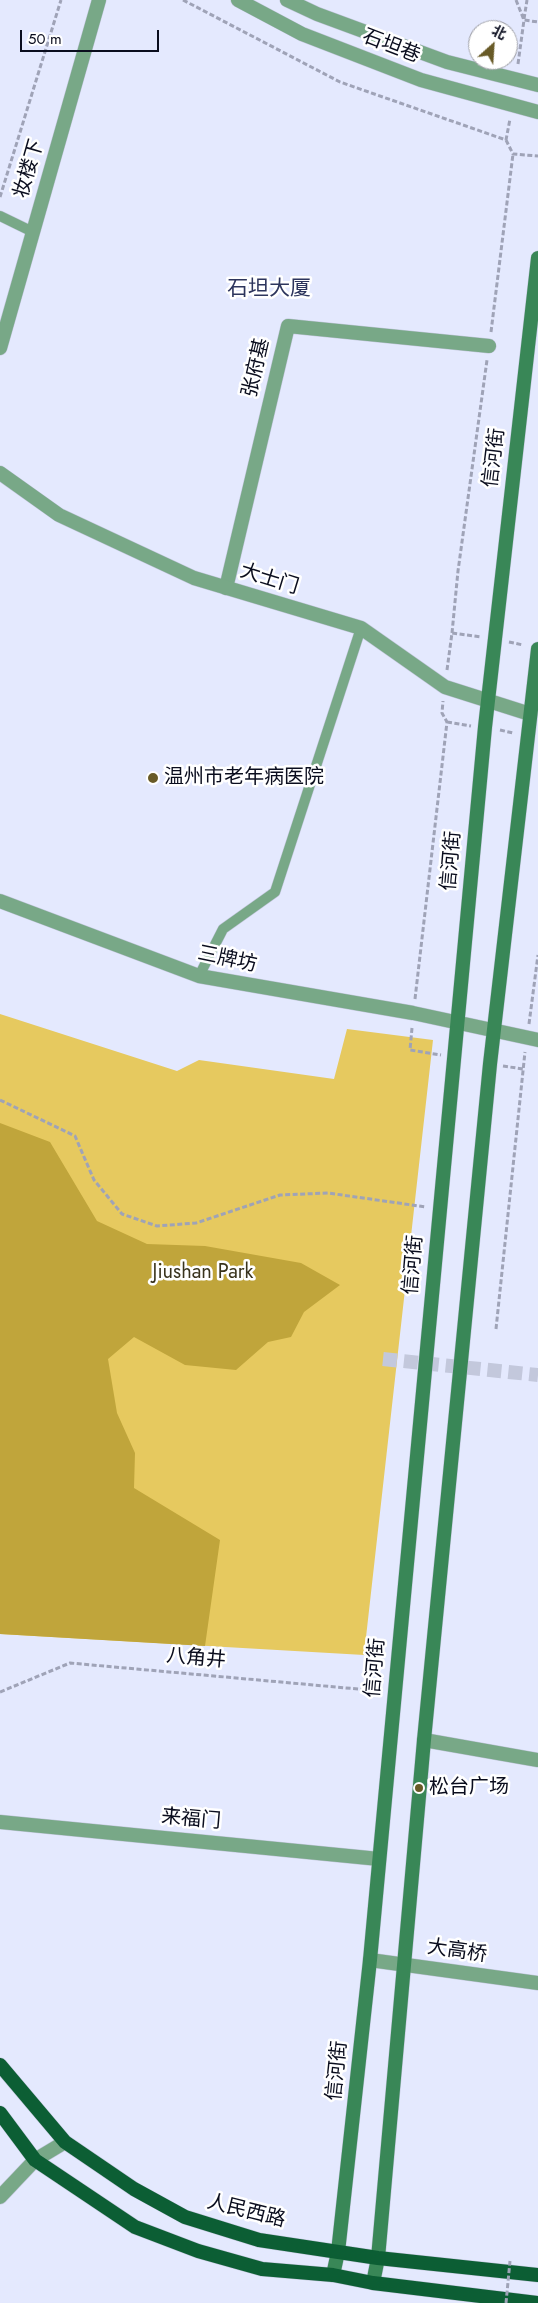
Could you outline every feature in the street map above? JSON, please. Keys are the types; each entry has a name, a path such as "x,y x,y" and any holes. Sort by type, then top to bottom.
{"highway":[{"name":"人民西路","path":"0,2065 65,2142 134,2189 185,2217 259,2240 378,2258 538,2275"},
{"path":"0,2113 35,2160 135,2227 198,2251 262,2269 333,2275 373,2283 538,2303"}],"main road":[{"name":"信河街","path":"333,2275 338,2252 370,1960 487,701 538,258"},
{"path":"373,2283 378,2258 424,1740 493,1032 534,715 534,647"}],"street":[{"name":"妆楼下","path":"0,348 99,0"},
{"name":"石坦巷","path":"238,0 302,34 421,80 538,112"},
{"path":"287,0 317,14 447,62 538,85"},
{"name":"张府基","path":"226,588 288,326 489,346"},
{"name":"大士门","path":"0,473 59,515 194,578 361,628 445,687 534,715"},
{"name":"三牌坊","path":"0,901 199,976 413,1013 456,1024 532,1039"},
{"path":"424,1740 538,1760"},
{"name":"来福门","path":"0,1822 379,1858"},
{"name":"大高桥","path":"370,1960 538,1983"},
{"path":"0,2197 35,2160 65,2142"}],"lane":[{"path":"0,216 33,232"},
{"path":"199,976 223,929 275,892 361,628"}],"path":[{"path":"0,197 61,0"},
{"path":"516,0 524,20 527,0"},
{"path":"410,1050 447,722 442,713 458,571 513,154 506,140"},
{"path":"513,154 538,156"},
{"path":"452,633 494,638 534,647"},
{"path":"496,1329 532,1039 538,955"},
{"path":"0,1100 75,1136 94,1180 122,1214 157,1226 196,1224 280,1195 328,1193 439,1209"},
{"name":"八角井","path":"0,1692 70,1663 394,1692"},
{"path":"506,2303 510,2261"}],"green space":[{"name":"Jiushan Park","path":"0,1014 177,1071 199,1060 334,1079 347,1029 433,1040 364,1655 0,1634"},
{"path":"0,1123 50,1142 97,1221 147,1244 205,1246 301,1263 340,1285 304,1312 291,1337 268,1342 236,1370 185,1365 134,1337 108,1359 117,1413 135,1453 134,1488 220,1540 205,1646 0,1634"}],"tunnel":[{"path":"383,1359 538,1375"}],"place":[{"name":"温州市老年病医院","path":"153,778"},
{"name":"松台广场","path":"419,1788"}],"district":[{"name":"石坦大厦","path":"269,290"}]}
